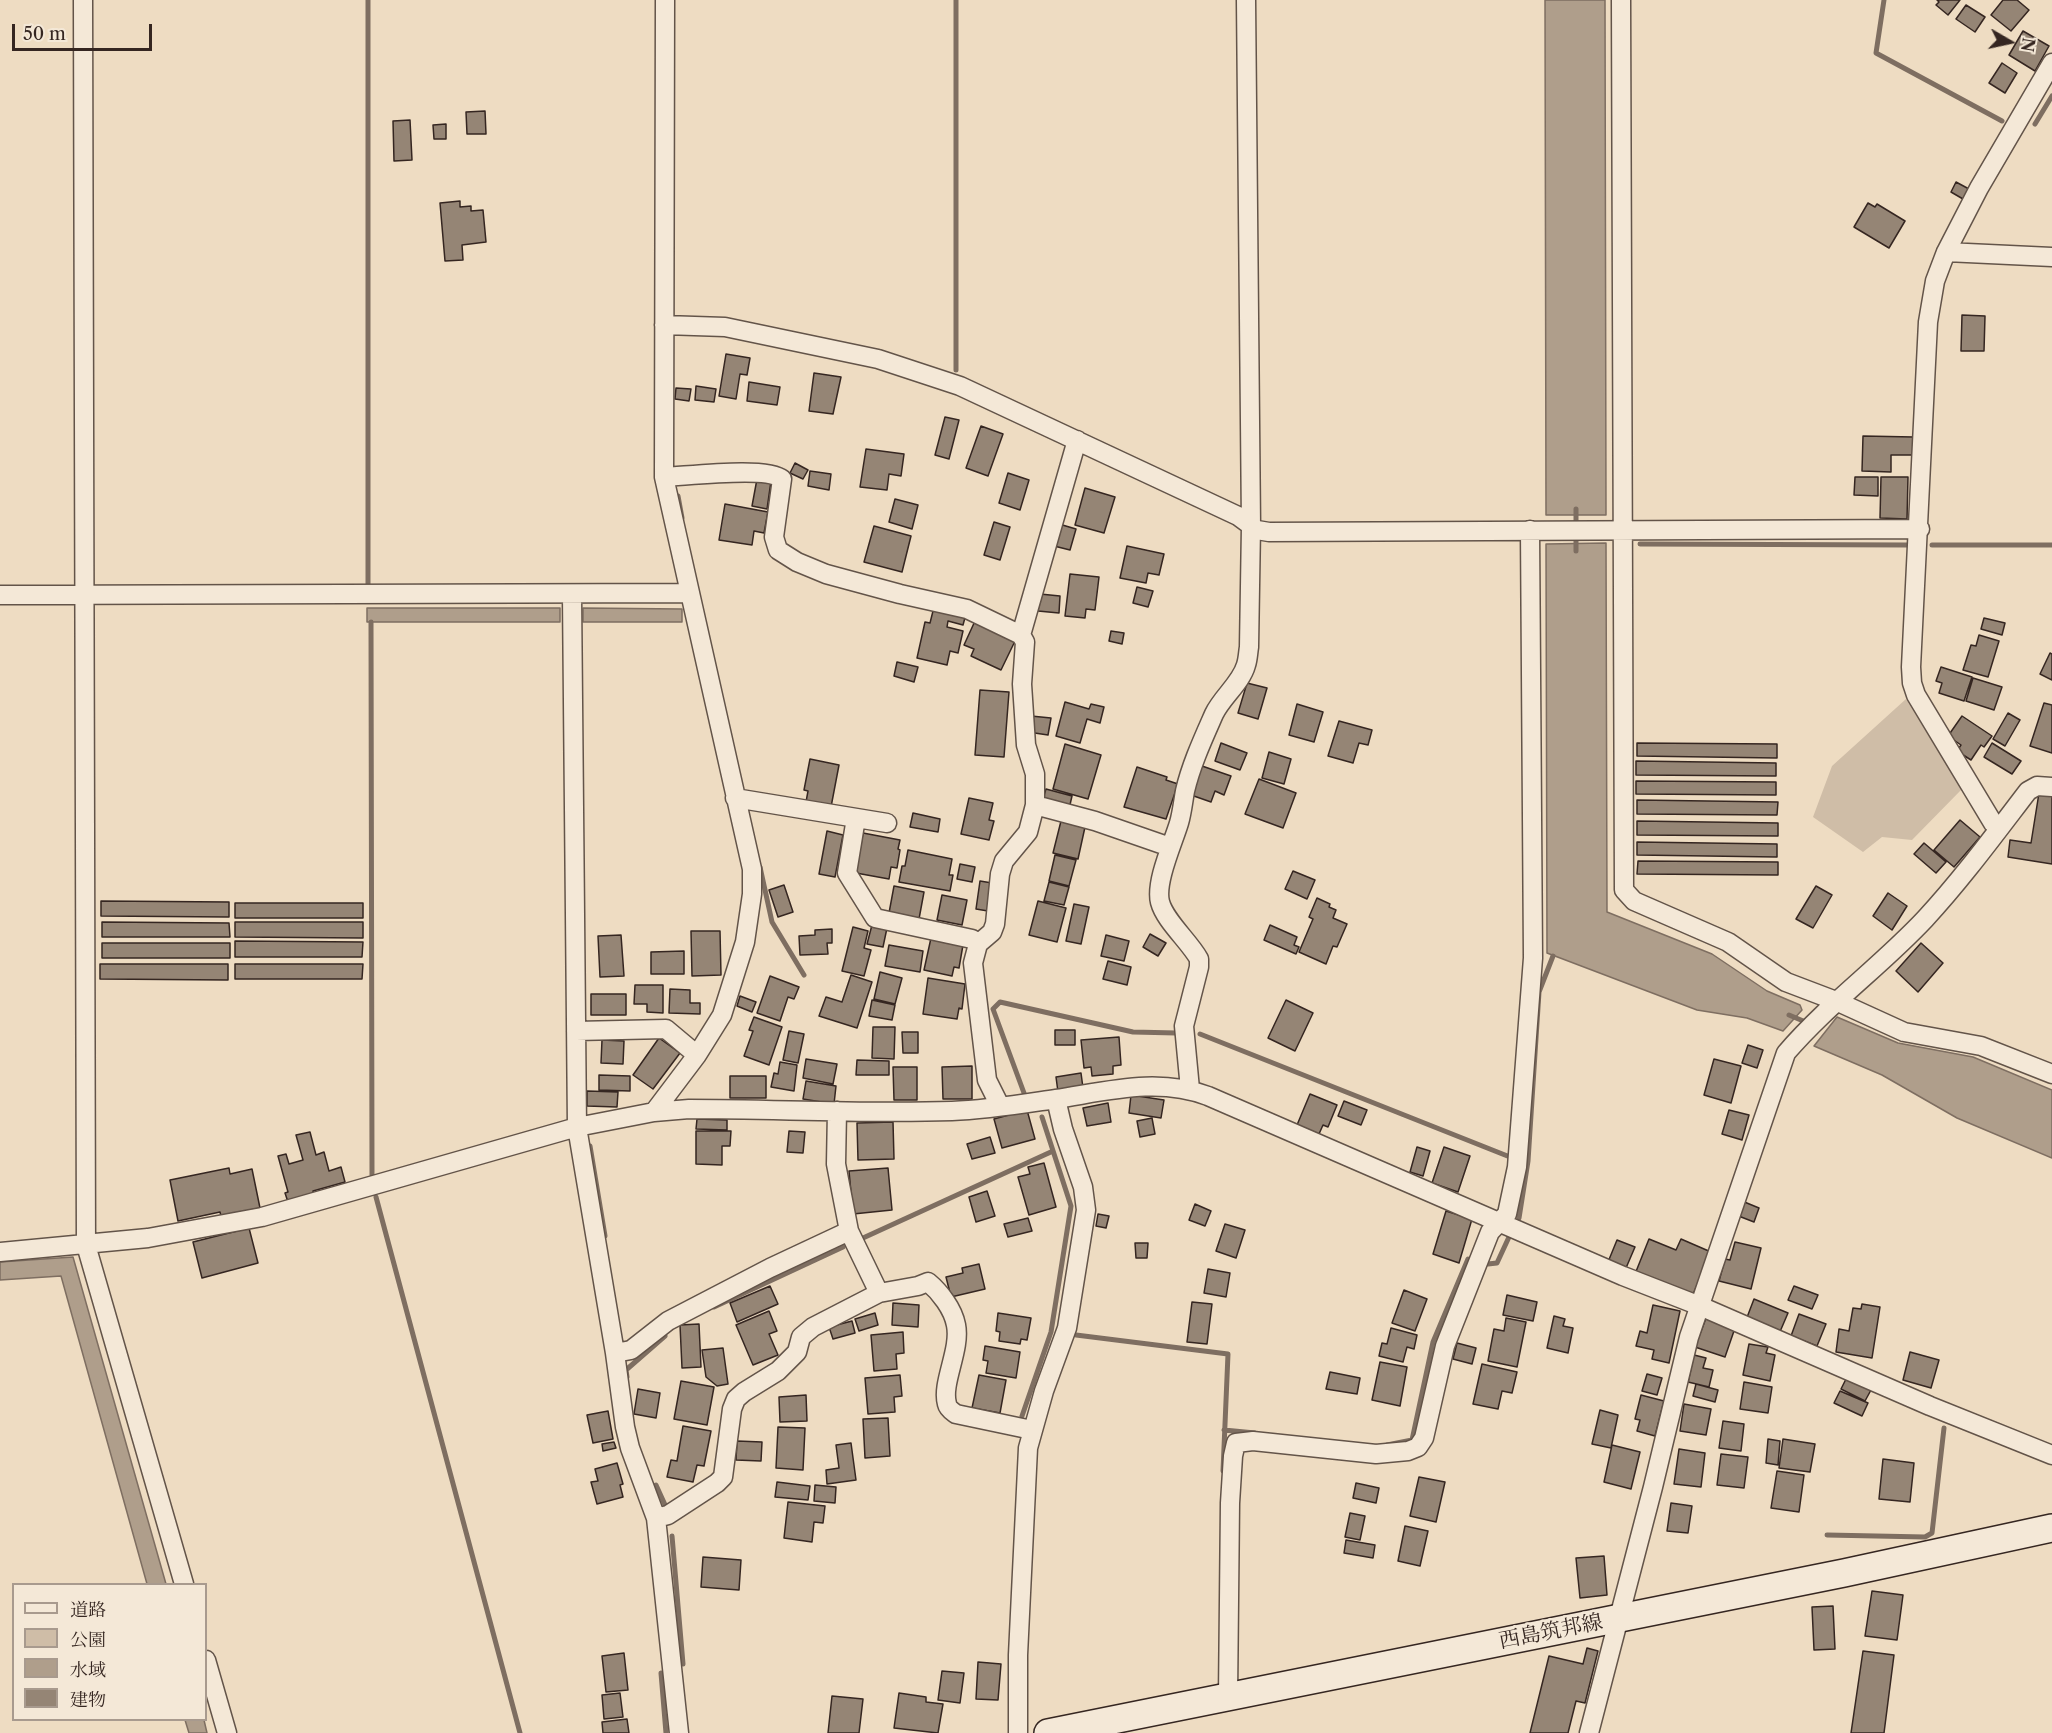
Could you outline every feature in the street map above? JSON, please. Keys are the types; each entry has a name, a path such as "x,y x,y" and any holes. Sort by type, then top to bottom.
{"main road":[{"name":"西島筑邦線","path":"1048,1733 2052,1528"}],"street":[{"path":"83,0 86,1245 184,1583"},
{"path":"654,1112 697,1055 722,1015 745,942 752,894 752,869 664,477 665,0"},
{"path":"1190,1089 1184,1026 1199,959 1161,904 1159,892 1170,847 1180,821 1186,790 1201,744 1223,698 1241,676 1246,664 1248,647 1251,526 1246,0"},
{"path":"1621,0 1624,890 1634,901 1728,942 1786,982 1836,1001 1904,1032 1981,1046 2052,1074"},
{"path":"1999,829 1916,695 1912,683 1928,322 1935,281 1946,252 1979,189 2052,63"},
{"path":"1946,252 2052,257"},
{"path":"664,325 725,327 878,359 960,386 1238,516 1257,530 1269,532 1920,529"},
{"path":"1021,636 1077,440"},
{"path":"664,477 748,472 776,474 782,479 774,537 778,550 797,562 826,574 967,609 1021,636 1025,642 1022,684 1026,745 1035,774 1035,805 1028,832 1005,861 1000,874 992,932 978,944 973,963 987,1080 1000,1106"},
{"path":"1228,1697 1230,1503 1236,1443 1253,1441 1376,1454 1408,1451 1418,1447 1424,1438 1445,1346 1490,1232 1507,1214 1517,1167 1533,958 1530,530"},
{"path":"0,595 689,593"},
{"path":"572,595 577,1127 630,1448 656,1518 679,1733"},
{"path":"1589,1733 1653,1487 1689,1337 1786,1053 1811,1024 1924,920 2028,791 2037,786 2052,787"},
{"path":"735,798 887,823"},
{"path":"1035,805 1095,820 1170,847"},
{"path":"856,818 847,873 875,918 972,939 978,944"},
{"path":"576,1031 666,1029 697,1055"},
{"path":"0,1252 148,1238 262,1217 577,1127 654,1112 689,1109 954,1111 1151,1085 1190,1089 1378,1168 1623,1276 1700,1306 1897,1392 2052,1455"},
{"path":"1018,1733 1018,1655 1028,1448 1067,1328 1086,1210 1083,1187 1056,1099"},
{"path":"837,1111 836,1164 849,1231 879,1293"},
{"path":"615,1353 632,1350 668,1320 849,1231"},
{"path":"656,1518 668,1515 723,1477 732,1409 736,1399 778,1371 797,1352 801,1337 813,1327 879,1293 928,1282 936,1288 949,1307 956,1324 957,1343 946,1395 949,1409 956,1414 1032,1430"},
{"path":"207,1664 226,1733"}],"green space":[{"path":"1906,699 1962,789 1912,840 1882,837 1863,852 1813,817 1832,766"}],"water":[{"path":"1545,0 1605,0 1606,515 1546,515"},
{"path":"1606,543 1607,912 1712,954 1767,991 1800,1005 1802,1010 1783,1031 1747,1018 1697,1010 1547,953 1546,544"},
{"path":"367,608 560,608 560,622 367,622"},
{"path":"583,608 682,609 682,622 583,622"},
{"path":"1837,1017 1898,1043 1973,1057 2052,1090 2052,1158 1957,1118 1882,1075 1814,1046"},
{"path":"73,1257 166,1583 147,1583 61,1276 0,1280 0,1262"},
{"path":"185,1721 204,1721 207,1733 189,1733"}],"building":[{"path":"1937,0 1960,0 1948,15 1936,5 1939,2"},
{"path":"2003,0 2017,0 2029,10 2011,31 1991,15"},
{"path":"1966,5 1985,17 1975,32 1956,19"},
{"path":"2023,31 2049,46 2035,71 2009,55"},
{"path":"2002,63 2017,73 2005,93 1989,83"},
{"path":"485,111 486,134 467,134 466,112"},
{"path":"410,120 412,160 394,161 393,121"},
{"path":"446,124 446,139 434,139 433,125"},
{"path":"1956,182 1969,189 1963,199 1951,192"},
{"path":"460,201 460,207 471,206 471,211 483,210 486,242 462,245 463,260 445,261 440,203"},
{"path":"1868,203 1875,207 1877,204 1905,221 1889,248 1854,227"},
{"path":"1962,315 1985,316 1984,351 1961,351"},
{"path":"726,354 750,358 747,375 740,374 736,399 719,396"},
{"path":"814,373 841,377 833,414 809,411"},
{"path":"749,382 780,387 777,405 747,401"},
{"path":"696,386 716,389 714,402 695,400"},
{"path":"676,388 691,389 689,401 675,399"},
{"path":"945,417 959,420 949,459 935,455"},
{"path":"981,426 1003,434 988,476 966,468"},
{"path":"1863,436 1914,437 1913,455 1891,455 1891,472 1862,471"},
{"path":"866,449 904,454 901,476 889,474 887,490 860,487"},
{"path":"795,463 808,470 803,479 790,473"},
{"path":"810,471 831,474 829,490 808,486"},
{"path":"1008,473 1029,480 1020,510 999,503"},
{"path":"1855,477 1878,477 1878,496 1854,495"},
{"path":"1881,477 1908,477 1907,519 1880,518"},
{"path":"757,479 771,481 767,509 752,506"},
{"path":"1085,488 1115,497 1104,533 1075,525"},
{"path":"895,499 918,505 912,529 889,522"},
{"path":"725,504 768,512 764,533 754,531 752,545 719,540"},
{"path":"994,522 1010,527 1000,560 984,555"},
{"path":"1059,524 1076,529 1070,550 1054,546"},
{"path":"874,526 911,536 902,572 864,562"},
{"path":"1127,546 1164,554 1159,575 1148,573 1146,583 1120,578"},
{"path":"1070,574 1099,577 1095,610 1086,609 1085,618 1065,616"},
{"path":"1137,587 1153,591 1148,607 1133,603"},
{"path":"1040,594 1060,596 1059,613 1038,611"},
{"path":"934,607 966,614 963,625 948,621 947,627 963,631 958,653 950,651 947,665 917,658 925,622 930,623"},
{"path":"1984,618 2005,623 2002,635 1981,629"},
{"path":"975,621 1016,639 1001,670 971,656 974,649 964,645"},
{"path":"1111,631 1124,633 1122,644 1109,641"},
{"path":"1979,635 1999,641 1988,677 1963,670 1971,645 1976,646"},
{"path":"2050,653 2052,654 2052,680 2040,674"},
{"path":"897,662 918,667 914,682 894,676"},
{"path":"1941,667 1972,677 1964,701 1939,693 1942,683 1936,681"},
{"path":"1973,678 2002,687 1994,710 1966,701"},
{"path":"1247,683 1267,688 1258,719 1238,713"},
{"path":"980,690 1009,692 1004,757 975,755"},
{"path":"1065,702 1089,709 1091,704 1104,707 1100,723 1087,719 1080,743 1056,736"},
{"path":"2044,703 2052,705 2052,753 2030,746"},
{"path":"1297,704 1323,712 1314,742 1289,735"},
{"path":"2008,713 2020,720 2005,746 1993,739"},
{"path":"1031,716 1051,718 1048,735 1028,732"},
{"path":"1962,716 1992,736 1984,747 1981,745 1971,760 1957,751 1961,745 1948,736"},
{"path":"1339,721 1372,730 1368,745 1359,743 1353,763 1328,756"},
{"path":"1221,743 1247,753 1240,770 1215,761"},
{"path":"1637,743 1777,744 1777,758 1637,756"},
{"path":"1992,743 2021,761 2012,774 1984,757"},
{"path":"1065,744 1101,755 1088,799 1053,789"},
{"path":"1269,752 1291,759 1284,784 1262,778"},
{"path":"810,759 839,765 831,807 806,802 808,791 804,790"},
{"path":"1636,761 1776,763 1776,776 1636,775"},
{"path":"1202,766 1231,776 1224,795 1215,791 1211,802 1191,795"},
{"path":"1137,767 1167,777 1166,780 1178,784 1166,819 1124,807"},
{"path":"1259,779 1296,793 1283,828 1245,814"},
{"path":"1636,781 1776,782 1776,795 1636,794"},
{"path":"1046,789 1072,796 1069,809 1042,802"},
{"path":"2039,793 2052,795 2052,864 2008,857 2010,840 2031,843"},
{"path":"969,798 993,803 989,820 994,821 989,840 961,834"},
{"path":"1637,800 1778,802 1777,815 1637,814"},
{"path":"913,813 940,819 938,832 910,827"},
{"path":"1960,820 1980,837 1954,867 1934,850"},
{"path":"1061,821 1085,827 1078,859 1053,853"},
{"path":"1637,821 1778,823 1778,836 1637,835"},
{"path":"827,831 843,835 835,877 819,874"},
{"path":"863,833 900,840 897,868 891,867 889,879 856,873"},
{"path":"1637,842 1777,844 1777,857 1637,855"},
{"path":"1924,843 1946,862 1936,873 1914,854"},
{"path":"908,850 952,859 949,875 953,875 950,891 899,882"},
{"path":"1055,855 1076,860 1069,886 1049,881"},
{"path":"1638,861 1778,862 1778,875 1637,874"},
{"path":"960,864 975,867 972,882 957,879"},
{"path":"1293,871 1315,880 1307,899 1285,889"},
{"path":"980,881 992,883 988,911 976,909"},
{"path":"1049,882 1069,887 1064,905 1044,901"},
{"path":"784,885 793,912 778,917 769,890"},
{"path":"894,886 924,892 919,919 889,913"},
{"path":"1816,886 1832,895 1813,928 1796,919"},
{"path":"1888,893 1907,906 1892,930 1873,916"},
{"path":"942,895 967,900 962,925 937,920"},
{"path":"1317,898 1330,904 1329,907 1336,910 1333,918 1347,924 1337,947 1333,946 1326,964 1299,952 1313,919 1309,917"},
{"path":"101,901 229,902 229,917 101,916"},
{"path":"1038,901 1066,908 1057,942 1029,935"},
{"path":"235,903 363,903 363,918 235,918"},
{"path":"1074,904 1089,907 1081,944 1066,941"},
{"path":"102,922 229,923 230,937 102,937"},
{"path":"235,922 363,922 363,938 235,937"},
{"path":"872,925 887,928 883,947 867,944"},
{"path":"1270,925 1297,937 1294,945 1299,947 1296,954 1264,940"},
{"path":"853,927 868,931 864,948 871,950 864,976 842,971"},
{"path":"832,929 832,943 827,943 828,954 800,955 799,936 815,935 815,930"},
{"path":"691,931 720,931 721,975 692,976"},
{"path":"1150,934 1166,943 1158,956 1143,947"},
{"path":"621,935 624,976 600,977 598,936"},
{"path":"1106,935 1129,941 1124,961 1101,956"},
{"path":"931,938 963,945 959,968 954,967 952,976 924,970"},
{"path":"235,941 363,942 362,957 235,957"},
{"path":"102,943 230,943 230,958 102,958"},
{"path":"1921,943 1943,963 1918,992 1896,971"},
{"path":"889,945 923,951 920,972 885,966"},
{"path":"684,951 684,974 651,974 651,952"},
{"path":"1108,961 1131,967 1127,985 1103,979"},
{"path":"100,964 228,964 228,980 100,979"},
{"path":"235,964 363,964 362,979 235,979"},
{"path":"880,972 902,978 895,1004 874,999"},
{"path":"851,975 872,982 857,1028 819,1016 826,997 842,1002"},
{"path":"770,976 799,987 794,999 788,997 780,1021 757,1013"},
{"path":"928,978 965,984 962,1009 959,1008 957,1019 923,1014"},
{"path":"635,985 663,985 663,1013 647,1012 647,1004 634,1004"},
{"path":"670,989 690,990 690,1003 700,1003 700,1014 669,1013"},
{"path":"591,994 626,994 626,1015 591,1015"},
{"path":"740,996 756,1002 752,1012 737,1006"},
{"path":"872,1000 895,1005 892,1020 869,1016"},
{"path":"1286,1000 1313,1013 1295,1051 1268,1038"},
{"path":"754,1017 782,1027 769,1065 744,1056 753,1031 749,1030"},
{"path":"873,1027 895,1027 894,1059 872,1058"},
{"path":"1055,1030 1075,1030 1075,1045 1055,1045"},
{"path":"789,1031 804,1034 798,1063 783,1060"},
{"path":"902,1032 918,1032 918,1053 903,1053"},
{"path":"1119,1037 1121,1065 1113,1066 1113,1074 1092,1076 1091,1067 1084,1068 1081,1040"},
{"path":"659,1038 680,1053 653,1089 633,1075"},
{"path":"602,1040 624,1041 623,1064 601,1063"},
{"path":"1748,1045 1763,1050 1757,1068 1742,1063"},
{"path":"806,1059 837,1064 833,1084 803,1078"},
{"path":"1714,1059 1741,1066 1731,1103 1704,1095"},
{"path":"857,1060 889,1061 889,1075 856,1075"},
{"path":"780,1062 797,1065 794,1091 771,1087 774,1073 778,1074"},
{"path":"972,1066 972,1099 943,1099 942,1067"},
{"path":"893,1067 917,1067 917,1100 894,1100"},
{"path":"1081,1073 1083,1088 1058,1092 1056,1077"},
{"path":"599,1075 630,1076 630,1091 599,1090"},
{"path":"730,1076 766,1076 766,1098 730,1098"},
{"path":"806,1081 836,1086 834,1104 803,1099"},
{"path":"587,1091 618,1092 617,1107 587,1106"},
{"path":"1310,1094 1337,1105 1328,1127 1323,1125 1319,1134 1297,1125"},
{"path":"1131,1095 1164,1100 1161,1118 1129,1113"},
{"path":"1344,1101 1367,1110 1361,1125 1338,1116"},
{"path":"1108,1103 1111,1122 1087,1126 1083,1108"},
{"path":"1027,1110 1035,1139 1002,1148 994,1119"},
{"path":"1729,1110 1749,1115 1742,1140 1722,1134"},
{"path":"1152,1118 1155,1134 1140,1137 1137,1121"},
{"path":"697,1119 727,1120 727,1130 696,1129"},
{"path":"893,1122 894,1159 858,1160 857,1123"},
{"path":"696,1131 731,1131 730,1146 722,1146 722,1165 696,1164"},
{"path":"789,1131 805,1132 803,1153 787,1152"},
{"path":"310,1132 316,1155 324,1152 329,1171 341,1167 345,1182 313,1191 314,1195 288,1202 285,1193 288,1192 278,1156 286,1154 289,1164 303,1160 296,1135"},
{"path":"990,1137 995,1153 972,1159 967,1144"},
{"path":"1417,1147 1430,1151 1423,1176 1410,1172"},
{"path":"1444,1147 1470,1156 1458,1192 1432,1183"},
{"path":"1044,1163 1056,1207 1029,1215 1018,1177 1030,1174 1028,1167"},
{"path":"229,1168 230,1174 252,1169 260,1208 221,1216 220,1212 178,1221 170,1180"},
{"path":"888,1168 892,1210 853,1214 849,1171"},
{"path":"987,1191 995,1216 976,1222 969,1197"},
{"path":"1742,1201 1759,1208 1754,1222 1736,1215"},
{"path":"1195,1204 1211,1211 1205,1226 1189,1220"},
{"path":"1446,1211 1472,1219 1459,1263 1433,1254"},
{"path":"1098,1214 1109,1216 1106,1228 1096,1226"},
{"path":"1028,1218 1032,1231 1008,1237 1004,1224"},
{"path":"1225,1224 1245,1230 1236,1258 1216,1251"},
{"path":"249,1228 258,1263 202,1278 193,1242"},
{"path":"1649,1239 1676,1250 1681,1239 1711,1252 1692,1297 1635,1274"},
{"path":"1617,1240 1635,1247 1626,1268 1608,1262"},
{"path":"1735,1242 1761,1248 1751,1289 1719,1281 1725,1259 1730,1260"},
{"path":"1135,1243 1148,1243 1147,1258 1136,1258"},
{"path":"979,1264 985,1289 951,1297 946,1277 963,1273 962,1268"},
{"path":"1208,1269 1230,1273 1226,1297 1204,1293"},
{"path":"770,1286 778,1304 737,1322 730,1303"},
{"path":"1794,1286 1818,1295 1812,1309 1788,1300"},
{"path":"1404,1290 1427,1299 1415,1331 1392,1323"},
{"path":"1507,1295 1537,1302 1533,1321 1503,1315"},
{"path":"1754,1299 1788,1313 1779,1334 1746,1320"},
{"path":"1192,1302 1212,1304 1207,1344 1187,1342"},
{"path":"893,1303 919,1305 918,1327 892,1325"},
{"path":"1862,1304 1880,1307 1872,1358 1836,1352 1839,1329 1849,1331 1853,1308 1861,1309"},
{"path":"1653,1305 1680,1311 1669,1363 1652,1359 1654,1350 1636,1346 1640,1331 1647,1333"},
{"path":"769,1311 777,1331 769,1334 778,1355 753,1365 736,1325"},
{"path":"875,1313 878,1325 859,1331 855,1319"},
{"path":"998,1313 1031,1318 1027,1340 1021,1339 1020,1344 999,1341 1000,1332 996,1331"},
{"path":"1799,1314 1826,1324 1817,1346 1791,1336"},
{"path":"1554,1316 1565,1319 1563,1326 1573,1328 1568,1353 1547,1348"},
{"path":"1506,1318 1526,1322 1517,1367 1488,1361 1494,1329 1504,1331"},
{"path":"1706,1318 1735,1328 1725,1357 1695,1347"},
{"path":"852,1321 855,1333 833,1339 829,1327"},
{"path":"699,1324 701,1367 682,1368 680,1325"},
{"path":"1391,1328 1417,1335 1414,1349 1407,1347 1403,1362 1379,1356 1382,1343 1387,1344"},
{"path":"903,1332 904,1353 896,1354 897,1369 874,1371 871,1335"},
{"path":"1457,1343 1476,1348 1472,1364 1453,1359"},
{"path":"1749,1344 1768,1347 1766,1353 1775,1355 1770,1381 1743,1375"},
{"path":"985,1346 1020,1352 1016,1378 986,1373 988,1361 983,1360"},
{"path":"723,1348 728,1384 717,1386 706,1377 702,1350"},
{"path":"1910,1352 1939,1360 1931,1388 1903,1380"},
{"path":"1694,1355 1706,1358 1703,1368 1713,1370 1709,1387 1688,1382"},
{"path":"1380,1362 1407,1367 1400,1406 1372,1400"},
{"path":"1482,1364 1517,1372 1512,1393 1502,1391 1498,1409 1473,1404"},
{"path":"1330,1372 1360,1378 1357,1394 1326,1389"},
{"path":"1647,1374 1662,1378 1657,1395 1642,1391"},
{"path":"900,1375 902,1396 894,1397 895,1412 868,1414 865,1378"},
{"path":"979,1375 1006,1380 1000,1413 972,1408"},
{"path":"1846,1379 1871,1390 1865,1401 1841,1389"},
{"path":"681,1381 714,1387 707,1425 674,1419"},
{"path":"1744,1382 1772,1387 1768,1413 1740,1409"},
{"path":"1696,1384 1718,1390 1715,1402 1693,1396"},
{"path":"638,1389 660,1393 656,1418 634,1414"},
{"path":"1840,1391 1868,1403 1862,1416 1834,1403"},
{"path":"806,1395 807,1421 780,1422 779,1397"},
{"path":"1641,1395 1664,1401 1655,1436 1637,1431 1640,1420 1635,1419"},
{"path":"1684,1404 1711,1409 1706,1435 1680,1431"},
{"path":"1600,1410 1618,1415 1611,1448 1592,1444"},
{"path":"608,1411 613,1439 593,1443 587,1415"},
{"path":"888,1418 890,1456 865,1458 863,1419"},
{"path":"1723,1421 1744,1424 1741,1451 1719,1448"},
{"path":"683,1426 711,1431 704,1466 697,1465 693,1482 667,1477 671,1460 677,1461"},
{"path":"778,1427 805,1428 803,1470 776,1468"},
{"path":"1768,1439 1780,1441 1778,1465 1766,1463"},
{"path":"1783,1439 1815,1444 1810,1472 1779,1468"},
{"path":"737,1441 762,1442 761,1461 736,1460"},
{"path":"614,1442 616,1448 603,1451 602,1444"},
{"path":"851,1443 856,1480 827,1484 826,1470 839,1468 836,1445"},
{"path":"1612,1445 1640,1452 1631,1489 1604,1482"},
{"path":"1679,1449 1705,1453 1701,1487 1674,1484"},
{"path":"1721,1454 1748,1457 1744,1488 1717,1485"},
{"path":"1883,1459 1914,1463 1910,1502 1879,1499"},
{"path":"617,1463 623,1484 620,1485 623,1497 597,1504 591,1482 598,1481 595,1469"},
{"path":"1777,1471 1804,1475 1799,1512 1771,1508"},
{"path":"1419,1477 1445,1482 1436,1522 1410,1516"},
{"path":"777,1482 810,1486 808,1500 775,1497"},
{"path":"1356,1483 1379,1488 1376,1503 1353,1498"},
{"path":"815,1485 836,1487 835,1503 814,1501"},
{"path":"788,1502 825,1506 823,1523 814,1522 812,1542 784,1538"},
{"path":"1671,1503 1692,1506 1688,1533 1667,1531"},
{"path":"1350,1513 1365,1516 1360,1540 1345,1537"},
{"path":"1405,1526 1428,1531 1420,1566 1398,1561"},
{"path":"1346,1540 1375,1545 1373,1558 1344,1553"},
{"path":"1604,1556 1607,1595 1580,1598 1576,1558"},
{"path":"703,1557 741,1560 739,1590 701,1587"},
{"path":"1872,1591 1903,1595 1897,1640 1865,1636"},
{"path":"1833,1606 1835,1649 1814,1650 1812,1607"},
{"path":"1587,1648 1598,1651 1585,1703 1576,1701 1568,1733 1530,1733 1549,1656 1583,1664"},
{"path":"1863,1651 1894,1655 1884,1733 1851,1733"},
{"path":"624,1653 628,1690 606,1692 602,1656"},
{"path":"978,1662 1001,1664 998,1700 976,1699"},
{"path":"942,1671 964,1673 960,1703 938,1700"},
{"path":"620,1693 623,1717 604,1719 602,1695"},
{"path":"899,1693 926,1697 926,1702 943,1704 938,1733 894,1728"},
{"path":"832,1696 863,1699 859,1733 828,1733"},
{"path":"627,1719 629,1733 603,1733 602,1722"}],"waterway":[{"path":"368,0 368,586"},
{"path":"956,0 956,370"},
{"path":"1884,0 1876,53 2002,121"},
{"path":"2035,124 2052,96"},
{"path":"678,496 682,518"},
{"path":"1576,509 1576,551"},
{"path":"1640,544 1907,545"},
{"path":"1932,545 2052,545"},
{"path":"371,622 372,1175"},
{"path":"760,867 772,922 804,975"},
{"path":"1519,1218 1528,1161 1539,992 1553,956"},
{"path":"1024,1093 993,1009 1000,1002 1133,1032 1176,1033"},
{"path":"1789,1015 1808,1023"},
{"path":"1200,1034 1510,1157"},
{"path":"1022,1416 1051,1332 1071,1206 1042,1117"},
{"path":"590,1146 605,1236"},
{"path":"863,1238 1053,1151"},
{"path":"376,1197 520,1733"},
{"path":"1488,1264 1497,1263 1509,1237"},
{"path":"714,1307 843,1247"},
{"path":"1387,1445 1412,1440 1433,1342 1468,1259"},
{"path":"1076,1335 1228,1354 1223,1471"},
{"path":"627,1377 626,1370 665,1336"},
{"path":"1827,1535 1925,1537 1932,1533 1944,1428"},
{"path":"1224,1430 1255,1433"},
{"path":"656,1485 666,1507"},
{"path":"672,1536 683,1664"},
{"path":"661,1673 666,1733"}]}
